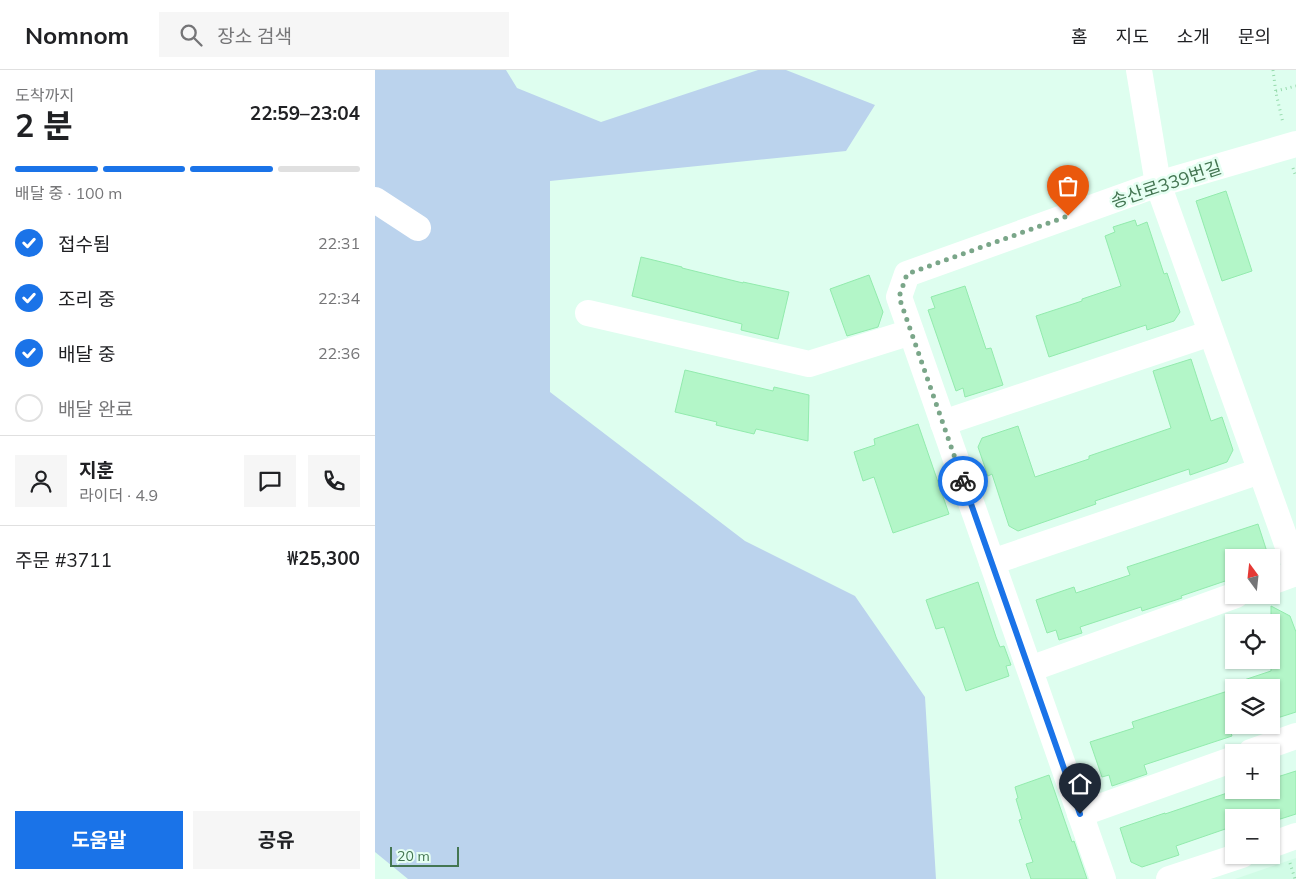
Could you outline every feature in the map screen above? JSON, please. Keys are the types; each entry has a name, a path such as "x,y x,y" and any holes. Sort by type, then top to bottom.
{"street":[{"path":"1139,70 1158,184 1296,569"},
{"name":"송산로339번길","path":"1103,879 899,297 907,274 1158,184 1296,144"},
{"path":"375,200 418,228"},
{"path":"588,314 809,364 911,332"},
{"path":"943,423 1211,332"},
{"path":"992,562 1261,471"},
{"path":"1280,579 1296,573"},
{"path":"1030,669 1225,599"},
{"path":"1274,744 1296,736"},
{"path":"1080,814 1225,761"},
{"path":"1280,842 1296,836"},
{"path":"1169,879 1225,861"}],"path":[{"path":"1276,91 1296,86"}],"shaded area":[{"path":"375,70 506,70 517,88 601,122 758,70 786,70 875,105 846,151 550,181 550,392 745,541 855,596 925,697 936,879 408,879 375,852"},
{"path":"1296,858 1296,879 1235,879 1280,864"}],"building":[{"path":"1226,191 1252,271 1222,281 1196,201"},
{"path":"1135,220 1137,226 1147,222 1164,274 1167,273 1180,312 1174,321 1147,330 1146,325 1049,357 1036,316 1121,286 1105,236 1115,232 1113,227"},
{"path":"641,257 743,283 789,292 778,339 741,330 742,324 632,296"},
{"path":"869,275 883,312 878,327 847,336 830,289"},
{"path":"965,286 986,349 991,348 1003,385 965,397 963,388 956,391 928,310 935,308 931,297"},
{"path":"1191,359 1211,421 1222,417 1233,450 1227,462 1190,475 1189,469 1095,501 1096,504 1018,531 1009,526 992,474 988,476 978,447 982,438 1018,426 1035,477 1089,459 1089,456 1171,428 1153,371"},
{"path":"685,370 773,391 774,387 809,395 808,441 756,429 754,434 716,425 717,422 675,412"},
{"path":"918,424 949,514 893,533 874,477 863,481 854,452 875,445 874,439"},
{"path":"1258,524 1266,549 1225,549 1225,581 1181,596 1182,598 1142,611 1141,607 1080,627 1082,633 1059,640 1056,630 1047,633 1036,600 1074,587 1076,593 1130,575 1127,567"},
{"path":"978,582 996,637 1000,647 1004,646 1011,665 1006,666 1009,676 966,691 944,627 936,629 926,600"},
{"path":"1271,606 1290,616 1296,632 1296,712 1280,717 1280,679 1247,679 1271,671 1271,669 1280,669 1280,614 1271,614"},
{"path":"1225,692 1225,734 1231,734 1232,736 1144,765 1147,774 1112,786 1109,775 1102,777 1090,742 1134,728 1132,722"},
{"path":"1296,771 1296,814 1280,819 1280,809 1225,809 1225,829 1176,846 1179,855 1142,867 1131,862 1120,828 1225,794 1225,799 1280,799 1280,776"},
{"path":"1049,775 1087,879 1031,879 1026,864 1033,862 1019,820 1022,819 1016,799 1018,798 1015,787"}],"way so far":[{"path":"963,481 899,297 907,274 1068,216"}],"route":[{"path":"963,481 1080,814"}]}
